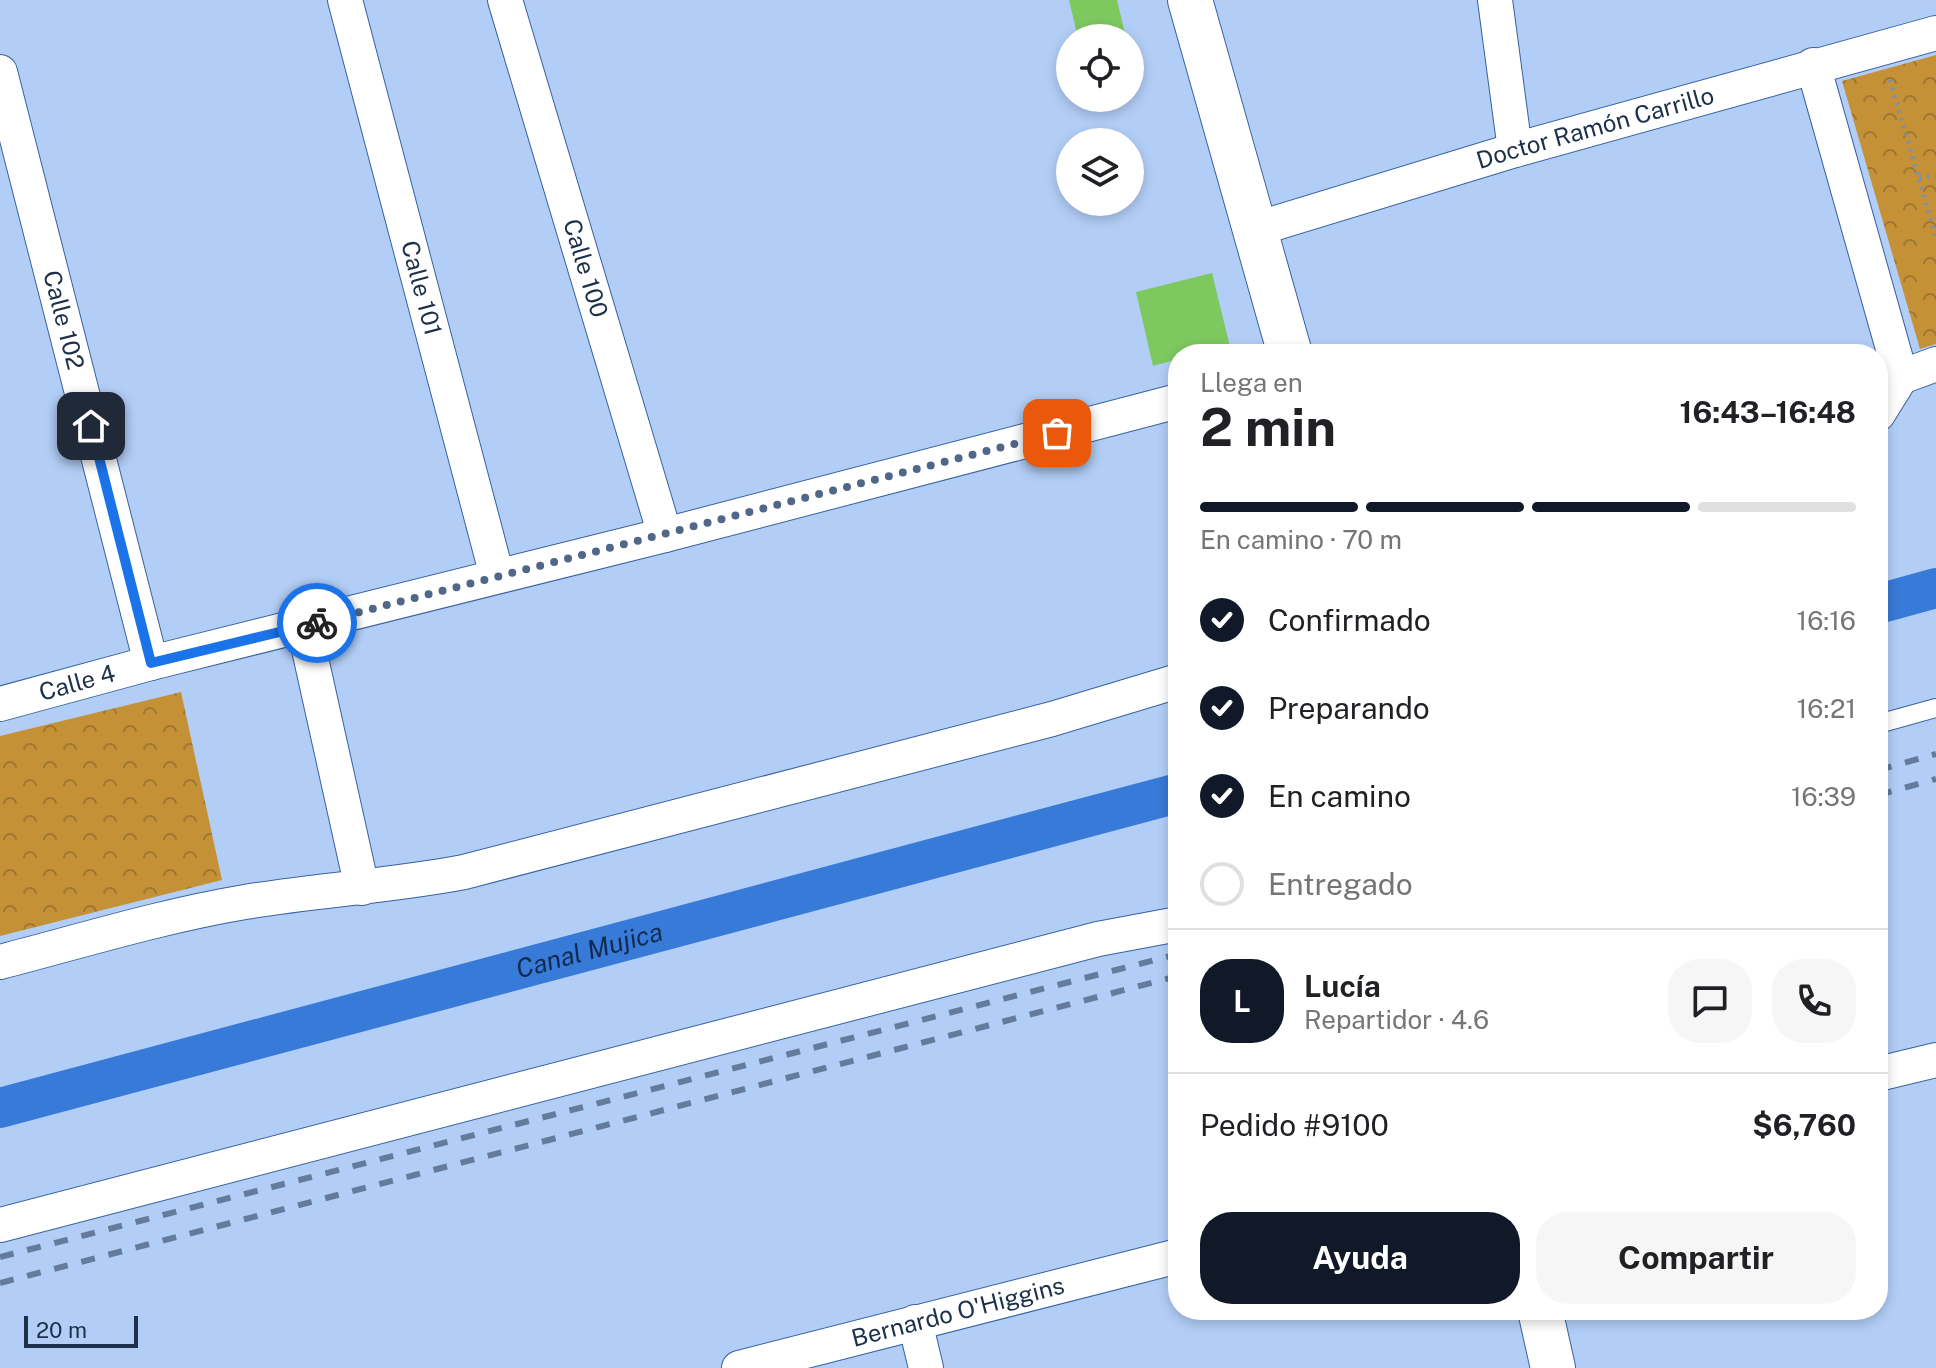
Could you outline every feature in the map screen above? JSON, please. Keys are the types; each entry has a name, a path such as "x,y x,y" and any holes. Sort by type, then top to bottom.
{"street":[{"name":"Calle 101","path":"345,0 497,576"},
{"name":"Calle 100","path":"505,0 665,535"},
{"path":"1190,0 1287,344"},
{"path":"1495,0 1515,150"},
{"name":"Doctor Ramón Carrillo","path":"1256,229 1515,150 1936,33"},
{"path":"1813,65 1901,377"},
{"name":"Calle 102","path":"0,72 151,663"},
{"path":"1888,398 1901,377 1936,364"},
{"name":"Calle 4","path":"0,704 1168,404"},
{"path":"304,627 362,888"},
{"path":"0,962 187,913 464,872 1036,723 1168,684"},
{"path":"0,1225 1098,939 1168,926"},
{"path":"1888,1072 1936,1060"},
{"name":"Bernardo O'Higgins","path":"739,1368 1168,1259"},
{"path":"1542,1320 1553,1368"},
{"path":"915,1322 926,1368"}],"lane":[{"path":"1888,721 1936,708"}],"path":[{"path":"1881,49 1936,237"},
{"path":"1919,177 1936,176"}],"green space":[{"path":"1936,55 1936,344 1920,349 1842,81"},
{"path":"181,692 222,880 0,936 0,736"}],"building":[{"path":"1069,0 1117,0 1123,24 1075,24"},
{"path":"1212,273 1229,344 1168,344 1168,362 1153,366 1136,292"}],"waterway":[{"name":"Canal Mujica","path":"1888,601 1936,588"},
{"name":"Canal Mujica","path":"0,1108 1168,796"}],"railway":[{"path":"1888,767 1936,754"},
{"path":"1888,792 1936,779"},
{"path":"0,1257 1168,957"},
{"path":"0,1283 1168,979"}],"way so far":[{"path":"317,623 1057,433"}],"route":[{"path":"91,426 151,663 317,623"}]}
